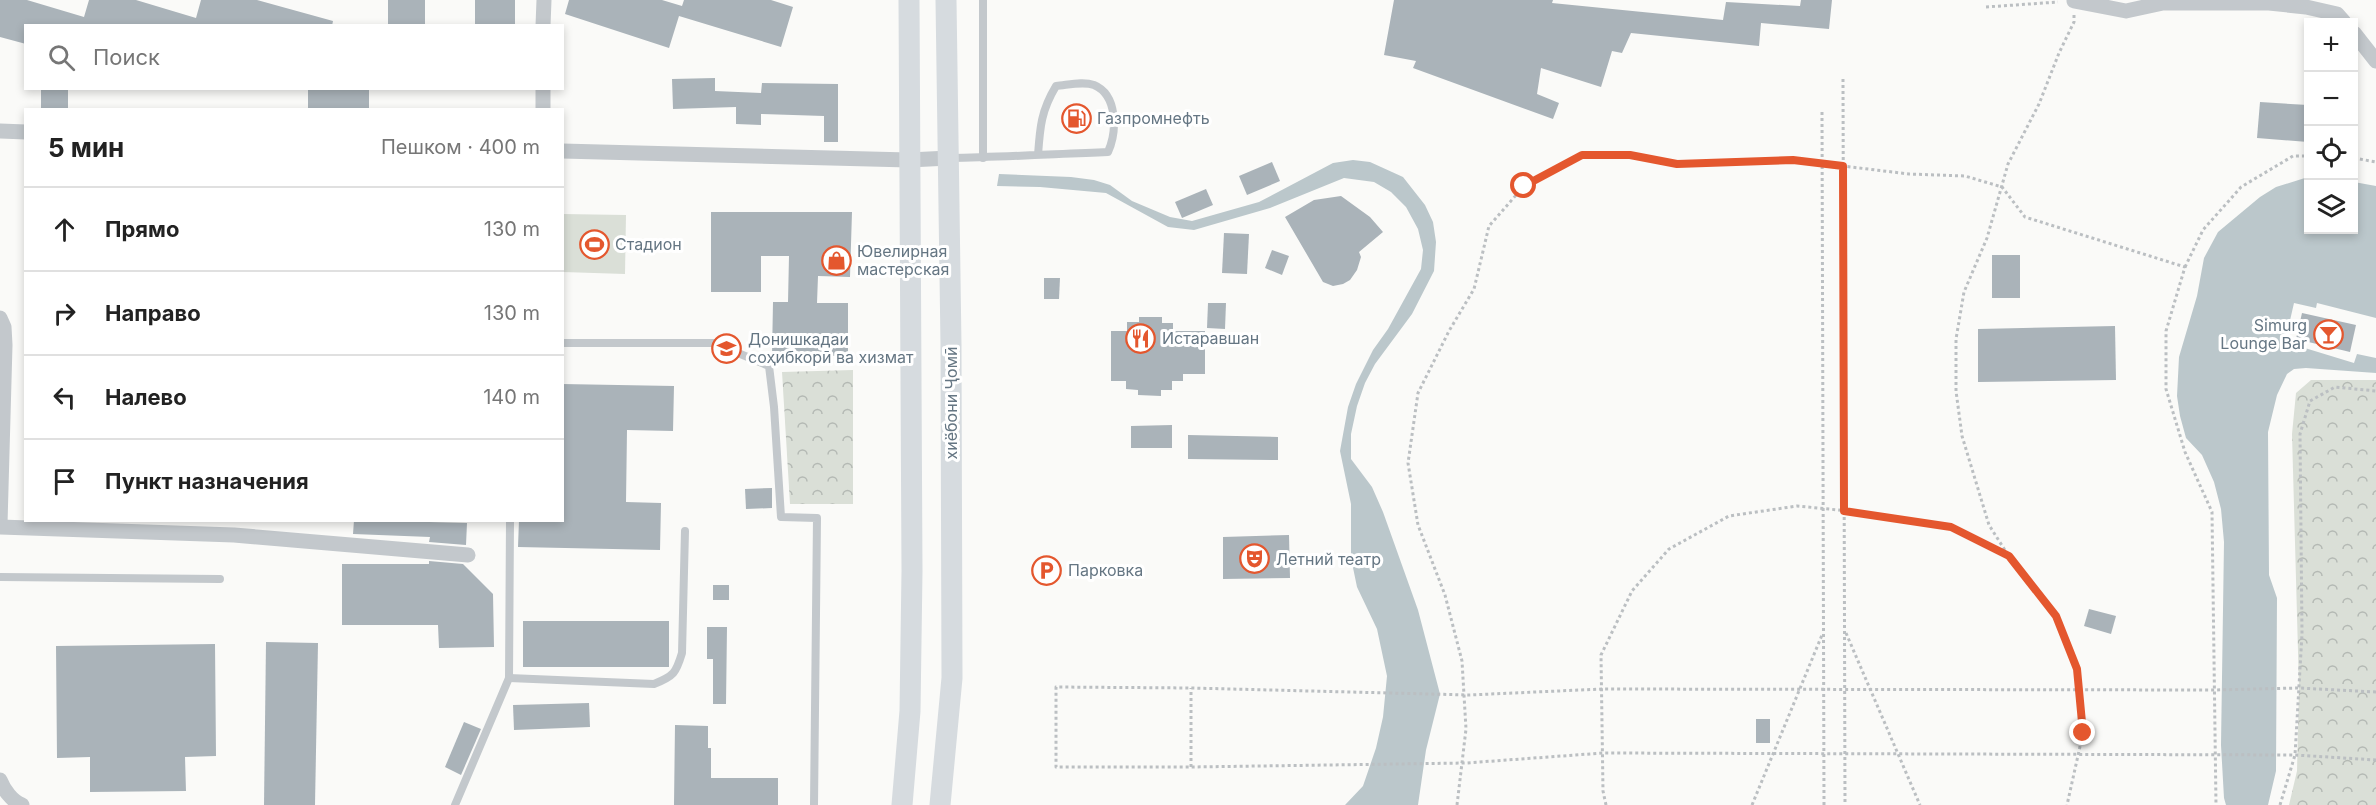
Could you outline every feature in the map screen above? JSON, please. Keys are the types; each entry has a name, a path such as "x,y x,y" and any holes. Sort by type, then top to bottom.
{"main road":[{"path":"902,805 910,711 912,571 909,0"},
{"name":"хиёбони Ҷомӣ","path":"940,805 952,678 946,0"}],"street":[{"path":"543,24 544,0"},
{"path":"2325,0 2341,18"},
{"path":"2074,1 2126,11 2163,3 2269,3 2306,7 2341,18"},
{"path":"2358,38 2376,61"},
{"path":"543,90 543,108"},
{"path":"0,131 24,132"},
{"path":"564,151 909,160 949,158"},
{"path":"0,318 4,327 0,525 234,535 468,555"},
{"path":"0,780 16,802 22,805"}],"lane":[{"path":"983,0 983,158"},
{"path":"949,158 983,158 1108,152 1112,142 1114,121 1112,106 1105,91 1092,84 1056,86 1045,104 1038,155"},
{"path":"564,343 714,344 769,366 774,406 781,517 816,518 814,805"},
{"path":"455,805 508,678 510,522"},
{"path":"508,678 654,684 669,678 677,670 682,653 685,531"},
{"path":"0,577 220,579"}],"path":[{"path":"1986,7 2074,1 2074,22 2039,104 2008,164 1987,238 1964,292 1956,339 1956,391 1962,436 1989,525 2009,556 2056,616 2077,669 2083,733 2067,805"},
{"path":"1843,79 1845,805"},
{"path":"1822,112 1824,805"},
{"path":"1457,805 1466,729 1462,661 1445,595 1418,525 1408,463 1418,393 1449,331 1474,288 1490,226 1524,186 1582,155 1630,155 1677,164 1793,160 1909,174 1965,176 2002,188 2025,217 2185,267"},
{"path":"2216,805 2212,512 2185,452 2166,389 2166,331 2185,267 2203,230 2241,188 2293,156 2304,156"},
{"path":"2358,159 2376,162"},
{"path":"2280,805 2295,755 2302,634 2300,434 2310,401 2335,387 2376,391"},
{"path":"1606,805 1601,655 1632,591 1669,549 1729,516 1797,506 1951,527 2009,556"},
{"path":"1844,630 1920,805"},
{"path":"1752,805 1824,632"},
{"path":"2376,692 2299,688 2214,690 1602,689 1469,695 1056,687 1055,733 1056,767 1466,763 1603,753 2295,755 2376,760"},
{"path":"1191,688 1191,767"}],"green space":[{"name":"Стадион","path":"564,214 626,215 625,274 564,272"},
{"path":"853,370 853,504 790,504 782,372"},
{"path":"2311,380 2376,380 2376,805 2289,805 2297,771 2299,688 2292,434 2296,393"}],"shaded area":[{"path":"1353,160 1370,162 1403,177 1425,205 1433,222 1436,242 1434,271 1412,314 1375,364 1365,383 1351,434 1351,459 1372,487 1383,512 1418,610 1440,694 1426,750 1418,805 1345,805 1363,786 1376,748 1383,717 1387,676 1377,629 1357,587 1351,558 1351,504 1340,451 1348,407 1356,384 1373,350 1388,329 1421,269 1423,250 1418,229 1406,207 1391,192 1374,182 1344,178 1270,208 1194,230 1168,227 1106,193 997,186 999,174 1094,180 1110,185 1132,201 1170,217 1192,221 1259,202 1333,163"},
{"path":"2304,178 2304,234 2358,234 2358,183 2376,186 2376,318 2317,303 2316,308 2294,303 2285,342 2354,363 2357,354 2376,358 2376,373 2294,369 2287,374 2277,395 2268,432 2269,575 2277,598 2276,771 2268,805 2226,805 2221,745 2224,542 2221,509 2214,482 2202,455 2186,438 2177,396 2179,357 2197,296 2204,258 2218,232 2260,197 2276,187"}],"building":[{"path":"0,0 27,0 84,17 89,0 136,0 196,18 201,0 257,0 333,21 332,24 24,24 24,43 0,37"},
{"path":"388,0 425,0 425,24 388,24"},
{"path":"475,0 515,0 515,24 475,24"},
{"path":"569,0 662,0 682,6 684,0 771,0 793,7 781,47 679,16 669,48 565,14"},
{"path":"1394,0 1553,0 1552,3 1723,20 1726,2 1800,6 1801,0 1832,0 1829,29 1761,23 1759,46 1631,33 1622,53 1612,51 1601,87 1541,68 1537,94 1559,103 1553,119 1413,68 1416,61 1384,55"},
{"path":"715,78 715,91 761,93 762,83 838,84 838,142 824,142 824,116 761,114 761,125 736,124 736,107 673,109 672,79"},
{"path":"41,90 68,90 68,108 41,108"},
{"path":"308,90 369,90 369,108 308,108"},
{"path":"2260,102 2304,105 2304,142 2257,138"},
{"path":"1272,162 1280,181 1247,195 1239,176"},
{"path":"1206,189 1213,205 1182,218 1175,202"},
{"path":"1341,196 1370,217 1383,232 1359,252 1361,257 1357,270 1350,280 1333,286 1323,282 1285,217 1314,200"},
{"path":"711,212 852,212 850,277 818,276 817,303 848,303 848,356 772,355 773,302 788,302 789,256 761,256 761,292 711,292"},
{"path":"1224,233 1249,234 1247,274 1222,273"},
{"path":"1272,250 1289,256 1282,275 1265,268"},
{"path":"1992,255 2020,255 2020,298 1992,298"},
{"path":"1044,278 1060,278 1059,299 1044,299"},
{"path":"1208,303 1226,303 1225,329 1207,328"},
{"path":"2302,313 2356,325 2350,352 2296,339"},
{"path":"1139,317 1162,317 1162,323 1173,323 1173,331 1205,331 1205,374 1183,374 1183,381 1172,381 1172,390 1161,390 1161,396 1138,395 1138,390 1126,389 1126,381 1111,381 1111,331 1127,331 1127,322 1139,322"},
{"path":"2115,326 2116,380 1978,382 1978,329"},
{"path":"564,384 674,386 673,431 627,430 626,502 661,503 660,550 518,547 519,522 564,522"},
{"path":"1172,425 1172,448 1131,448 1131,426"},
{"path":"1188,435 1278,437 1278,460 1188,459"},
{"path":"772,488 772,508 746,509 745,489"},
{"path":"354,522 467,523 466,545 429,542 430,537 353,534"},
{"path":"1289,535 1290,578 1223,579 1223,537"},
{"path":"429,561 463,564 493,594 494,647 439,648 438,625 342,625 342,564 429,564"},
{"path":"713,585 729,585 729,600 713,600"},
{"path":"2089,609 2116,616 2111,634 2084,626"},
{"path":"523,621 669,621 669,667 523,667"},
{"path":"707,627 727,627 726,704 713,704 713,659 707,659"},
{"path":"266,642 318,643 315,805 264,805"},
{"path":"215,644 216,756 185,757 186,791 90,792 90,757 57,758 56,646"},
{"path":"589,703 590,727 514,730 513,705"},
{"path":"1756,719 1770,719 1770,743 1756,743"},
{"path":"464,722 481,729 461,775 445,767"},
{"path":"675,725 708,726 711,778 778,778 778,805 674,805"}],"place":[{"name":"Газпромнефть","path":"1076,118"},
{"name":"Стадион","path":"594,244"},
{"name":"Ювелирная мастерская","path":"836,260"},
{"name":"Simurg Lounge Bar","path":"2328,334"},
{"name":"Истаравшан","path":"1141,338"},
{"name":"Донишкадаи соҳибкорӣ ва хизмат","path":"727,348"},
{"name":"Летний театр","path":"1255,559"},
{"name":"Парковка","path":"1047,570"}],"route":[{"path":"1524,186 1582,155 1630,155 1677,164 1793,160 1843,166 1844,511 1870,513 1951,527 2009,556 2056,616 2077,669 2083,733"}]}
